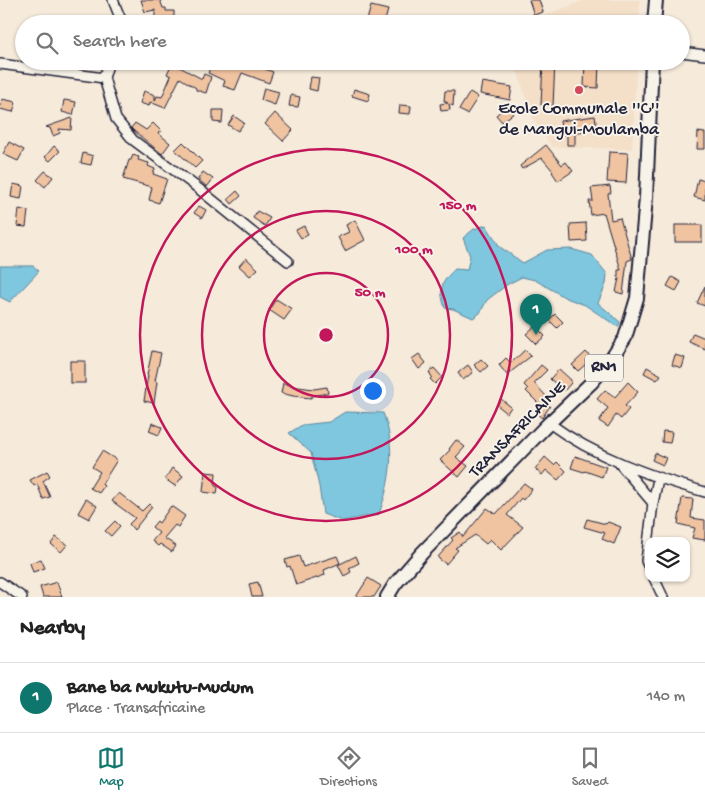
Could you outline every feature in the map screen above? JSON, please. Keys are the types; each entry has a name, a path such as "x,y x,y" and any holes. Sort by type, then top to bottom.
{"highway":[{"path":"655,15 656,0"},
{"name":"TRANSAFRICAINE","path":"387,597 395,584 422,553 590,383 610,361 625,338 637,298 646,198 652,70"}],"street":[{"path":"114,0 119,15"},
{"path":"690,53 705,55"},
{"path":"0,64 15,66"},
{"path":"45,70 104,78"},
{"path":"106,70 104,78 116,119 133,140 194,185 288,261"},
{"path":"549,423 569,438 618,462 658,479 705,492"},
{"path":"618,462 653,503"},
{"path":"649,537 658,479"},
{"path":"0,582 22,597"},
{"path":"656,582 663,597"}],"shaded area":[{"path":"585,0 640,0 639,15 546,15"},
{"name":"Ecole Communale ''C'' de Mangui-Moulamba","path":"517,70 636,70 632,149 552,147 533,119"}],"water":[{"path":"486,225 500,247 523,263 547,250 571,249 592,255 607,274 606,284 598,303 620,322 618,327 585,305 566,298 535,280 522,277 508,284 487,300 480,313 473,318 453,309 445,308 442,287 446,278 455,269 467,270 470,256 463,238 474,229"},
{"path":"0,266 33,266 39,271 10,302 0,297"},
{"path":"345,412 383,413 390,438 391,451 387,489 379,514 342,521 323,514 311,453 289,433 302,425 329,422"}],"building":[{"path":"141,0 160,0 163,8 166,8 166,11 174,11 174,15 155,15 155,10 145,12"},
{"path":"529,0 539,0 543,12 534,15"},
{"path":"371,6 388,10 387,15 368,15"},
{"path":"169,70 185,70 202,79 204,74 211,77 206,93 196,90 196,88 180,78 165,108 150,102 149,106 140,103 144,91 155,95 155,101 157,96 162,97 171,76 167,74"},
{"path":"209,70 268,70 273,72 269,83 242,73 235,90 223,86 225,81 208,73"},
{"path":"543,70 555,70 553,106 541,105"},
{"path":"585,70 599,70 598,88 584,87"},
{"path":"311,77 319,78 317,91 309,89"},
{"path":"482,82 512,87 510,100 480,94"},
{"path":"264,88 279,92 275,105 261,100"},
{"path":"354,89 370,94 368,101 352,96"},
{"path":"445,91 454,91 453,106 449,104 450,110 441,111 440,104 448,103 444,101"},
{"path":"470,92 478,97 467,114 459,110"},
{"path":"291,95 300,97 298,107 289,106"},
{"path":"2,99 16,102 13,112 0,109"},
{"path":"64,100 76,102 73,115 62,112"},
{"path":"400,105 411,106 410,114 399,113"},
{"path":"508,105 514,113 502,122 496,115"},
{"path":"213,110 223,110 222,123 213,122"},
{"path":"275,113 293,130 283,141 265,124"},
{"path":"234,116 244,123 238,131 228,125"},
{"path":"595,116 597,129 575,133 575,145 567,145 567,134 562,135 560,121"},
{"path":"72,118 71,130 59,129 60,133 53,136 50,128 46,127"},
{"path":"135,123 146,130 153,123 161,131 158,133 170,143 162,154 131,128"},
{"path":"698,132 705,133 705,149 697,149"},
{"path":"9,142 24,150 18,161 3,154"},
{"path":"183,142 202,161 195,168 175,150"},
{"path":"546,145 562,165 566,162 573,171 558,181 553,171 542,158 522,169 520,166"},
{"path":"54,146 60,151 50,161 45,157"},
{"path":"609,152 628,153 626,183 607,182"},
{"path":"83,153 93,156 91,165 81,163"},
{"path":"133,155 139,157 138,160 149,163 148,166 155,169 153,174 167,179 159,203 149,200 152,187 123,179 129,160 131,160"},
{"path":"45,171 53,177 45,187 37,180"},
{"path":"203,172 213,179 207,187 198,179"},
{"path":"698,179 705,181 705,200 694,197"},
{"path":"13,184 23,186 21,199 11,197"},
{"path":"610,186 611,193 608,194 611,220 620,218 632,259 627,261 623,294 616,292 619,278 618,270 621,270 604,213 591,215 589,201 593,201 591,188"},
{"path":"237,191 241,196 232,204 228,199"},
{"path":"199,206 206,210 202,218 194,213"},
{"path":"19,209 28,211 26,227 17,226"},
{"path":"257,211 270,218 265,226 253,218"},
{"path":"355,220 365,240 345,251 338,237 349,232 346,225"},
{"path":"586,223 587,241 571,242 570,224"},
{"path":"675,225 702,225 702,242 675,242"},
{"path":"304,226 308,234 301,238 296,230"},
{"path":"246,258 258,269 250,276 239,266"},
{"path":"672,277 681,282 676,291 667,286"},
{"path":"705,286 705,306 697,303"},
{"path":"276,299 292,309 284,320 269,310"},
{"path":"555,314 563,322 557,328 549,320"},
{"path":"535,326 545,336 536,344 526,334"},
{"path":"693,333 705,338 705,349 689,342"},
{"path":"525,350 531,356 507,375 499,365 506,358 511,363"},
{"path":"152,351 161,353 155,381 157,382 154,403 144,401"},
{"path":"586,352 592,359 578,371 572,365"},
{"path":"419,354 426,363 419,369 412,359"},
{"path":"675,355 685,358 682,368 672,365"},
{"path":"481,359 488,366 481,372 474,365"},
{"path":"70,361 85,361 85,383 70,383"},
{"path":"468,365 473,372 463,380 458,373"},
{"path":"541,365 547,370 534,383 546,396 543,399 550,406 542,418 536,413 541,406 526,391 528,389 524,385"},
{"path":"647,367 661,375 657,380 644,373"},
{"path":"434,368 442,377 435,384 430,379 432,377 429,372"},
{"path":"559,369 571,380 571,383 564,391 550,379"},
{"path":"628,382 638,392 625,406 629,409 621,419 616,415 608,427 599,421 608,408 597,399 605,390 615,397"},
{"path":"283,383 290,386 314,389 327,387 328,393 312,396 311,398 293,396 281,393"},
{"path":"501,399 511,407 507,413 497,405"},
{"path":"152,423 162,427 159,435 149,431"},
{"path":"663,431 672,432 670,443 662,442"},
{"path":"456,440 465,447 456,457 468,466 459,477 440,460 450,450"},
{"path":"102,451 117,460 102,484 104,486 99,493 90,488 100,472 92,467"},
{"path":"655,453 666,458 663,465 652,460"},
{"path":"575,456 606,467 602,477 571,468"},
{"path":"545,457 554,465 557,462 566,471 558,480 546,470 542,475 535,469"},
{"path":"172,468 183,476 175,486 165,479"},
{"path":"47,471 50,476 43,481 50,497 43,499 37,484 34,486 30,480"},
{"path":"205,472 216,473 215,486 218,487 217,494 203,492"},
{"path":"524,483 532,489 523,500 521,498 507,515 523,527 501,550 490,539 486,544 475,535 455,548 458,550 446,564 439,559 438,557 453,540 451,538 460,532 463,537 487,508 496,514"},
{"path":"119,493 142,511 149,504 152,507 134,530 129,524 135,518 112,501"},
{"path":"682,498 693,499 691,518 705,520 705,540 692,538 695,528 678,524"},
{"path":"86,499 97,506 89,519 78,513"},
{"path":"171,506 185,516 178,527 175,525 164,538 176,546 172,552 152,541 159,533 152,527 157,521 159,523"},
{"path":"587,519 606,524 608,522 621,527 614,544 602,539 605,533 584,527"},
{"path":"115,521 120,526 111,536 105,531"},
{"path":"56,537 67,545 61,552 51,544"},
{"path":"299,556 303,567 337,556 340,563 324,570 325,575 296,585 290,566 287,567 285,560"},
{"path":"356,556 359,563 349,568 351,572 344,576 338,565"},
{"path":"41,559 45,568 33,572 30,563"},
{"path":"368,578 381,586 374,597 356,597"},
{"path":"57,582 62,597 43,597 40,587"},
{"path":"258,582 262,597 252,597 249,584"}],"place":[{"name":"Ecole Communale ''C'' de Mangui-Moulamba","path":"579,90"},
{"name":"Bane ba Mukutu-Mudum","path":"536,335"}]}
